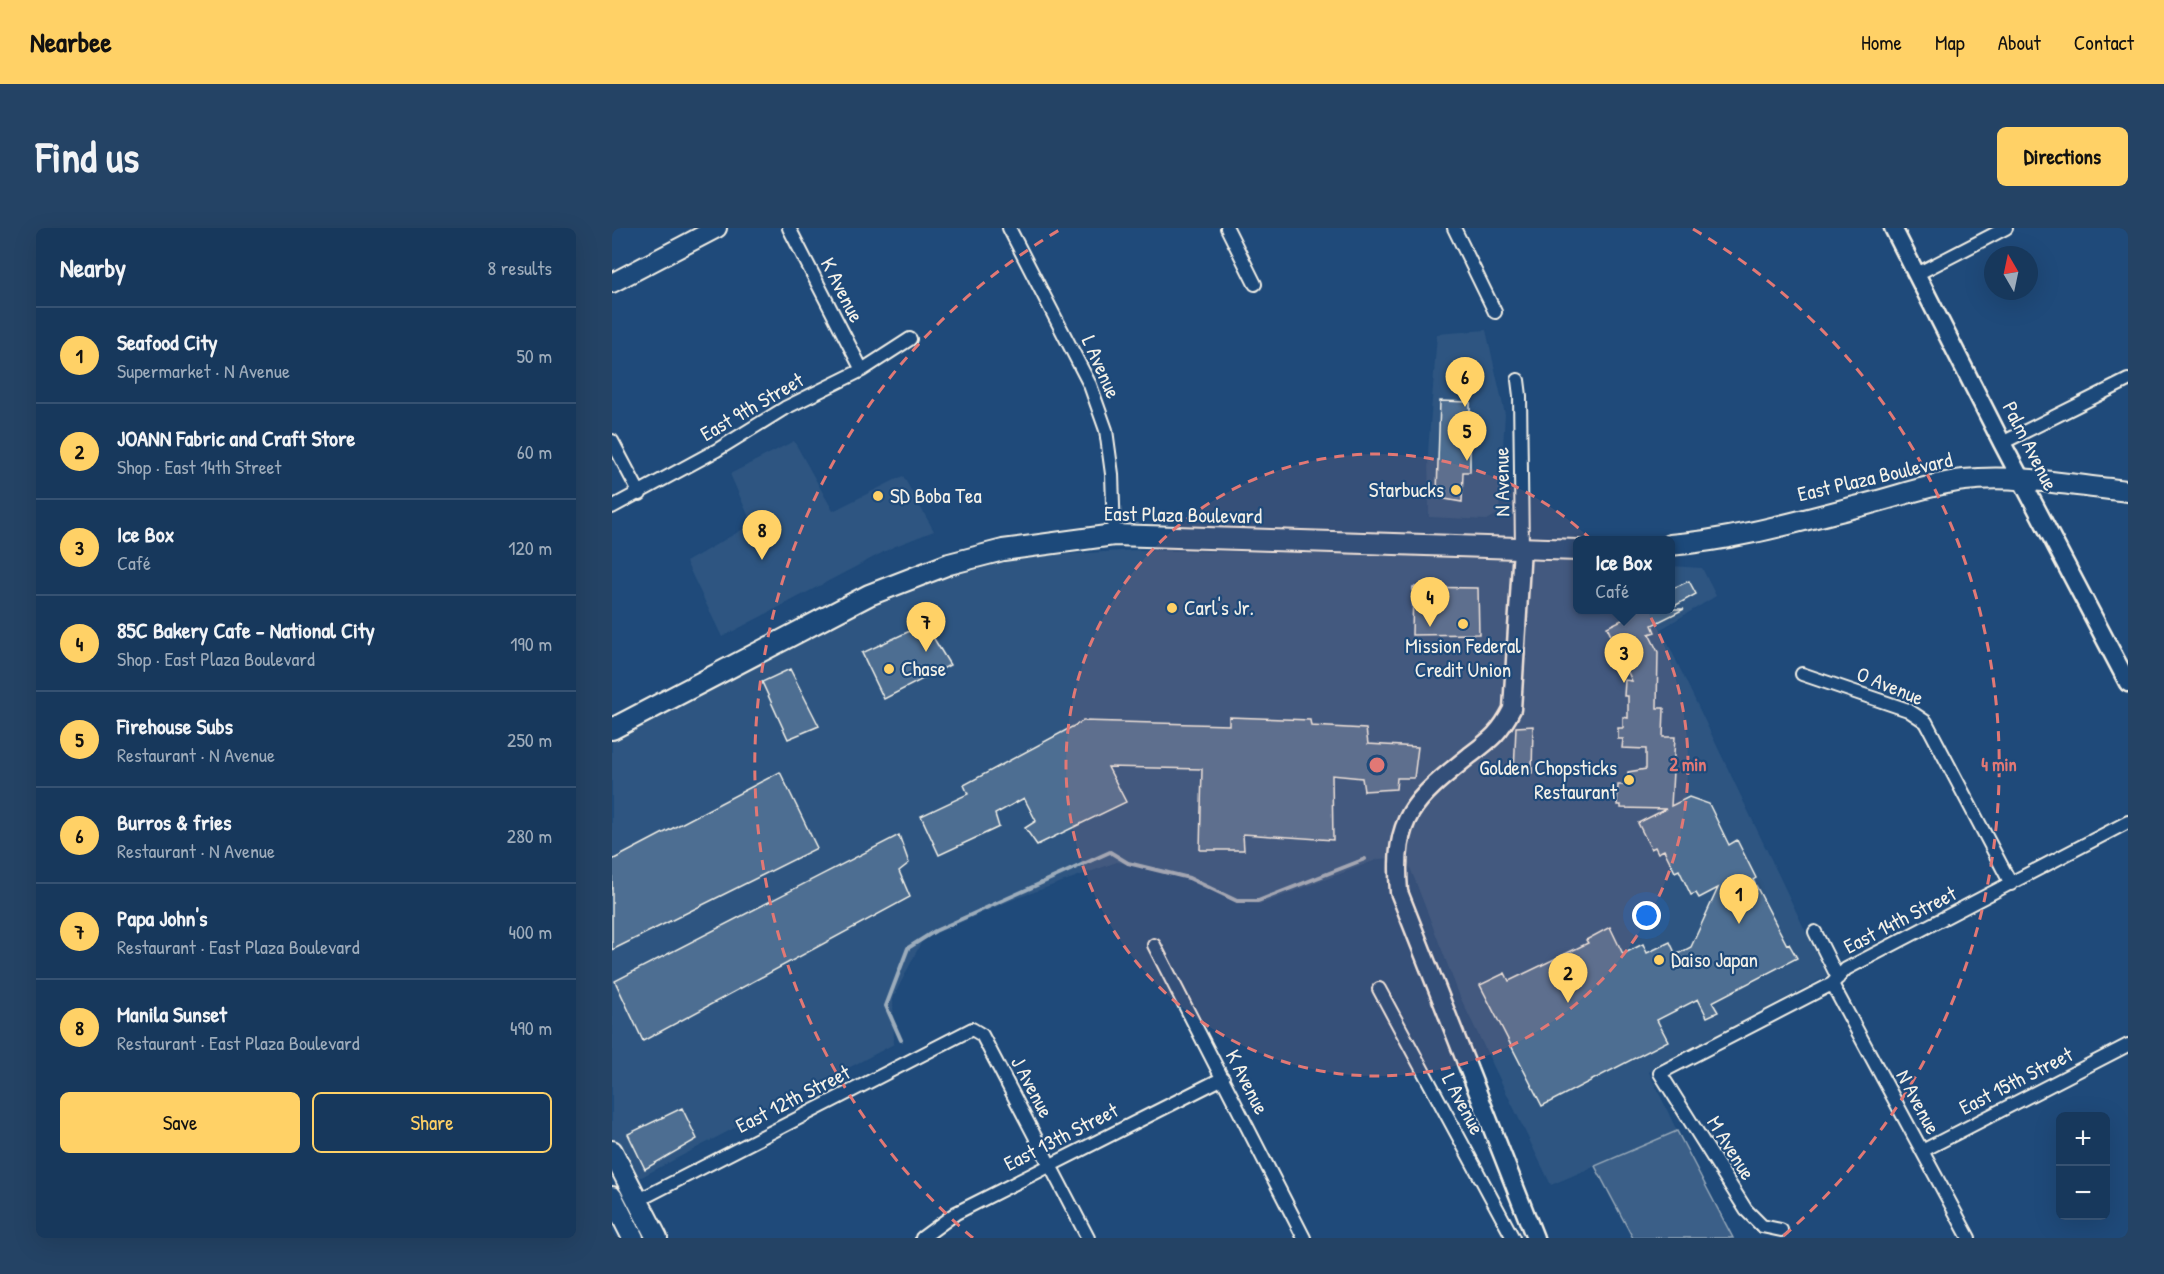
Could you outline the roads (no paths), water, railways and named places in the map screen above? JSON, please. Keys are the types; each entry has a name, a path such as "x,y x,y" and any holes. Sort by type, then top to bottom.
{"main road":[{"path":"612,283 717,228"},
{"name":"East Plaza Boulevard","path":"1675,544 1731,536 1868,504 1923,488 1966,480 2022,480 2128,491"},
{"name":"East Plaza Boulevard","path":"612,729 893,585 949,564 1003,550 1114,535 1573,550"},
{"path":"612,1151 657,1238"},
{"path":"612,1197 633,1238"}],"street":[{"name":"K Avenue","path":"789,228 862,370"},
{"name":"L Avenue","path":"1009,228 1090,385 1106,430 1112,474 1114,535"},
{"path":"1227,228 1255,284"},
{"path":"1454,228 1495,312"},
{"name":"Palm Avenue","path":"1893,228 2002,443 2128,683"},
{"path":"1917,274 2006,228"},
{"name":"East 9th Street","path":"612,507 640,494 784,408 862,370 910,339"},
{"name":"N Avenue","path":"1518,380 1522,548"},
{"path":"2002,443 2128,380"},
{"path":"612,441 640,494"},
{"path":"1522,548 1512,709 1501,730 1435,784 1414,807 1404,825 1396,856 1399,892 1535,1238"},
{"name":"O Avenue","path":"1802,674 1908,710 1926,722 2011,884"},
{"name":"East 14th Street","path":"1660,1073 1835,981 1846,969 2128,822"},
{"name":"N Avenue","path":"1815,932 1835,981 1969,1238"},
{"name":"K Avenue","path":"1154,945 1304,1238"},
{"name":"L Avenue","path":"1379,988 1513,1238"},
{"name":"J Avenue","path":"966,1032 972,1029 982,1035 1088,1238"},
{"name":"East 12th Street","path":"637,1201 966,1032"},
{"name":"East 15th Street","path":"1922,1151 2128,1046"},
{"name":"M Avenue","path":"1660,1073 1746,1210 1762,1226 1781,1230"},
{"name":"East 13th Street","path":"922,1238 956,1213 1223,1078"}],"waterway":[{"path":"901,1040 886,1006 908,948 935,931 1110,852 1128,863 1189,878 1237,901 1258,901 1365,859"}],"place":[{"name":"Burros & fries","path":"1465,407"},
{"name":"Firehouse Subs","path":"1467,461"},
{"name":"Starbucks","path":"1456,490"},
{"name":"SD Boba Tea","path":"878,496"},
{"name":"Manila Sunset","path":"762,560"},
{"name":"Carl's Jr.","path":"1172,608"},
{"name":"Mission Federal Credit Union","path":"1463,624"},
{"name":"85C Bakery Cafe - National City","path":"1430,627"},
{"name":"Papa John's","path":"926,652"},
{"name":"Chase","path":"889,669"},
{"name":"Ice Box","path":"1624,683"},
{"name":"Golden Chopsticks Restaurant","path":"1629,780"},
{"name":"Seafood City","path":"1739,924"},
{"name":"Daiso Japan","path":"1659,960"},
{"name":"JOANN Fabric and Craft Store","path":"1568,1003"}]}
